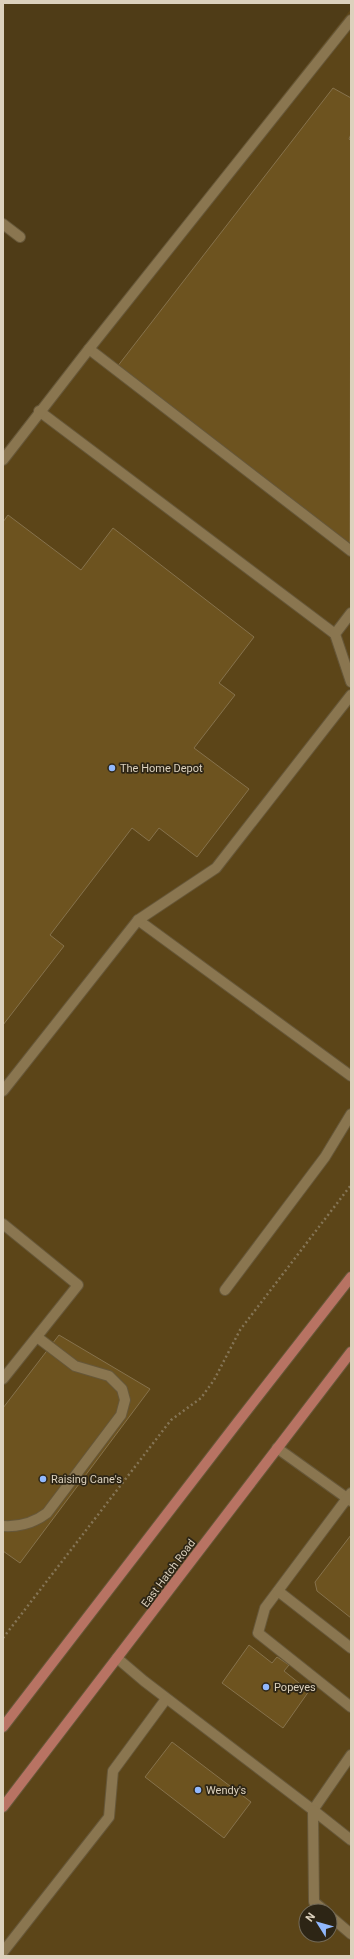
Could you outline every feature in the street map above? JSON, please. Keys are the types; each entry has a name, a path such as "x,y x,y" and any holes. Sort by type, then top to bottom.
{"main road":[{"path":"3,1727 236,1423 351,1277"},
{"name":"East Hatch Road","path":"3,1807 351,1352"}],"lane":[{"path":"3,460 89,349 351,20"},
{"path":"3,224 20,237"},
{"path":"89,349 351,550"},
{"path":"40,411 335,634 351,682"},
{"path":"335,634 351,613"},
{"path":"3,1091 138,920 216,868 351,695"},
{"path":"138,920 351,1076"},
{"path":"225,1290 325,1157 351,1114"},
{"path":"3,1224 78,1285 3,1379"},
{"path":"3,1526 15,1526 38,1520 47,1513 122,1415 125,1400 122,1389 109,1376 75,1366 37,1336"},
{"path":"277,1448 350,1498 265,1608 258,1633 351,1707"},
{"path":"278,1591 351,1648"},
{"path":"117,1658 166,1699 351,1840"},
{"path":"3,1952 109,1816 113,1771 166,1699"},
{"path":"315,1903 312,1810 351,1755"},
{"path":"338,1923 351,1934"}],"path":[{"path":"3,1638 171,1420 201,1398 214,1380 240,1330 351,1185"}],"shaded area":[{"path":"351,9 351,1956 3,1956 3,450"}],"building":[{"path":"333,88 351,98 351,134 349,139 351,141 350,545 117,367"},
{"name":"The Home Depot","path":"8,515 81,570 113,528 254,637 219,683 235,695 194,748 249,789 197,857 159,828 149,841 132,828 50,935 64,946 3,1025 3,522"},
{"name":"Raising Cane's","path":"59,1335 150,1389 20,1563 3,1551 3,1408"},
{"path":"351,1535 351,1618 317,1591 315,1582"},
{"name":"Popeyes","path":"249,1645 272,1663 277,1657 289,1665 284,1671 309,1691 283,1728 222,1683"},
{"name":"Wendy's","path":"172,1742 251,1802 224,1838 145,1777"}],"place":[{"name":"The Home Depot","path":"112,768"},
{"name":"Raising Cane's","path":"43,1479"},
{"name":"Popeyes","path":"266,1687"},
{"name":"Wendy's","path":"198,1790"}]}
